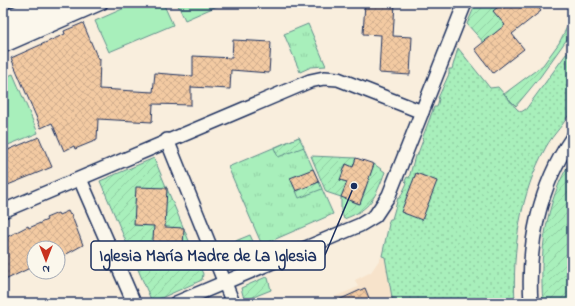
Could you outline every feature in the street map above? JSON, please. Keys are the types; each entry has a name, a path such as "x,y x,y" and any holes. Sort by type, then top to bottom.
{"street":[{"path":"3,20 42,3"},
{"path":"3,36 77,3"},
{"path":"3,46 101,3"},
{"path":"176,303 360,225 375,216 389,195 464,3"},
{"path":"3,211 80,179 167,140 310,81 324,78 338,79 422,112"},
{"path":"531,303 531,265 534,235 540,209 547,185 572,138"},
{"path":"167,140 233,303"},
{"path":"80,179 134,303"}],"shaded area":[{"path":"382,256 385,257 393,303 320,303 358,287 355,280 371,272"}],"green space":[{"path":"3,3 27,3 3,14"},
{"path":"136,3 163,3 173,25 109,52 95,21"},
{"path":"177,3 224,3 185,20"},
{"path":"476,3 502,4 493,11 500,19 510,21 485,44 467,24"},
{"path":"572,17 572,32 540,77 516,106 504,94 543,65 559,43"},
{"path":"308,24 326,66 311,67 300,72 284,34"},
{"path":"572,46 572,106 566,119 546,147 537,165 524,203 515,263 515,303 393,303 385,257 382,256 388,223 390,219 392,219 398,198 400,198 407,183 405,181 407,177 409,178 415,156 417,156 434,107 437,107 438,98 449,74 449,69 452,69 458,48 490,88 498,87 521,112 526,109"},
{"path":"13,74 38,133 8,145 3,132 3,78"},
{"path":"299,137 333,214 262,245 228,167"},
{"path":"299,137 304,147 278,157 274,148"},
{"path":"311,156 356,158 353,167 346,164 340,180 347,182 342,197 359,204 374,164 385,172 371,202 360,211 344,219 341,211 341,197 326,192"},
{"path":"154,158 203,274 202,280 152,302 100,181"},
{"path":"572,159 572,303 543,303 542,266 546,228 556,192"},
{"path":"319,182 322,189 299,198 296,191"},
{"path":"250,235 256,248 226,260 221,247"},
{"path":"266,277 268,278 271,290 246,300 244,299 241,288"}],"building":[{"path":"365,3 395,3 393,36 412,37 410,75 379,73 381,35 363,34"},
{"path":"503,3 535,3 541,11 512,34 524,49 493,73 475,49 505,25 493,11"},
{"path":"83,23 98,59 100,59 99,89 153,92 155,73 193,76 193,56 232,58 233,40 271,42 269,73 231,70 230,89 191,87 191,105 153,104 152,122 98,119 97,140 75,149 74,146 64,151 52,123 41,128 11,58 65,34 64,31"},
{"path":"39,137 52,167 3,187 3,152"},
{"path":"356,158 374,164 360,204 341,197 347,182 340,180 346,164 353,167"},
{"path":"313,169 319,182 296,191 290,178"},
{"path":"416,173 437,181 422,220 401,212"},
{"path":"136,187 167,188 165,227 184,228 182,266 151,265 154,226 134,225"},
{"path":"68,211 70,215 71,214 83,245 66,254 66,240 26,240 26,270 3,281 3,239 28,226 29,228 47,220 46,218 58,213 59,215"},
{"path":"365,288 371,303 332,303"}],"place":[{"name":"Iglesia María Madre de La Iglesia","path":"354,186"}]}
